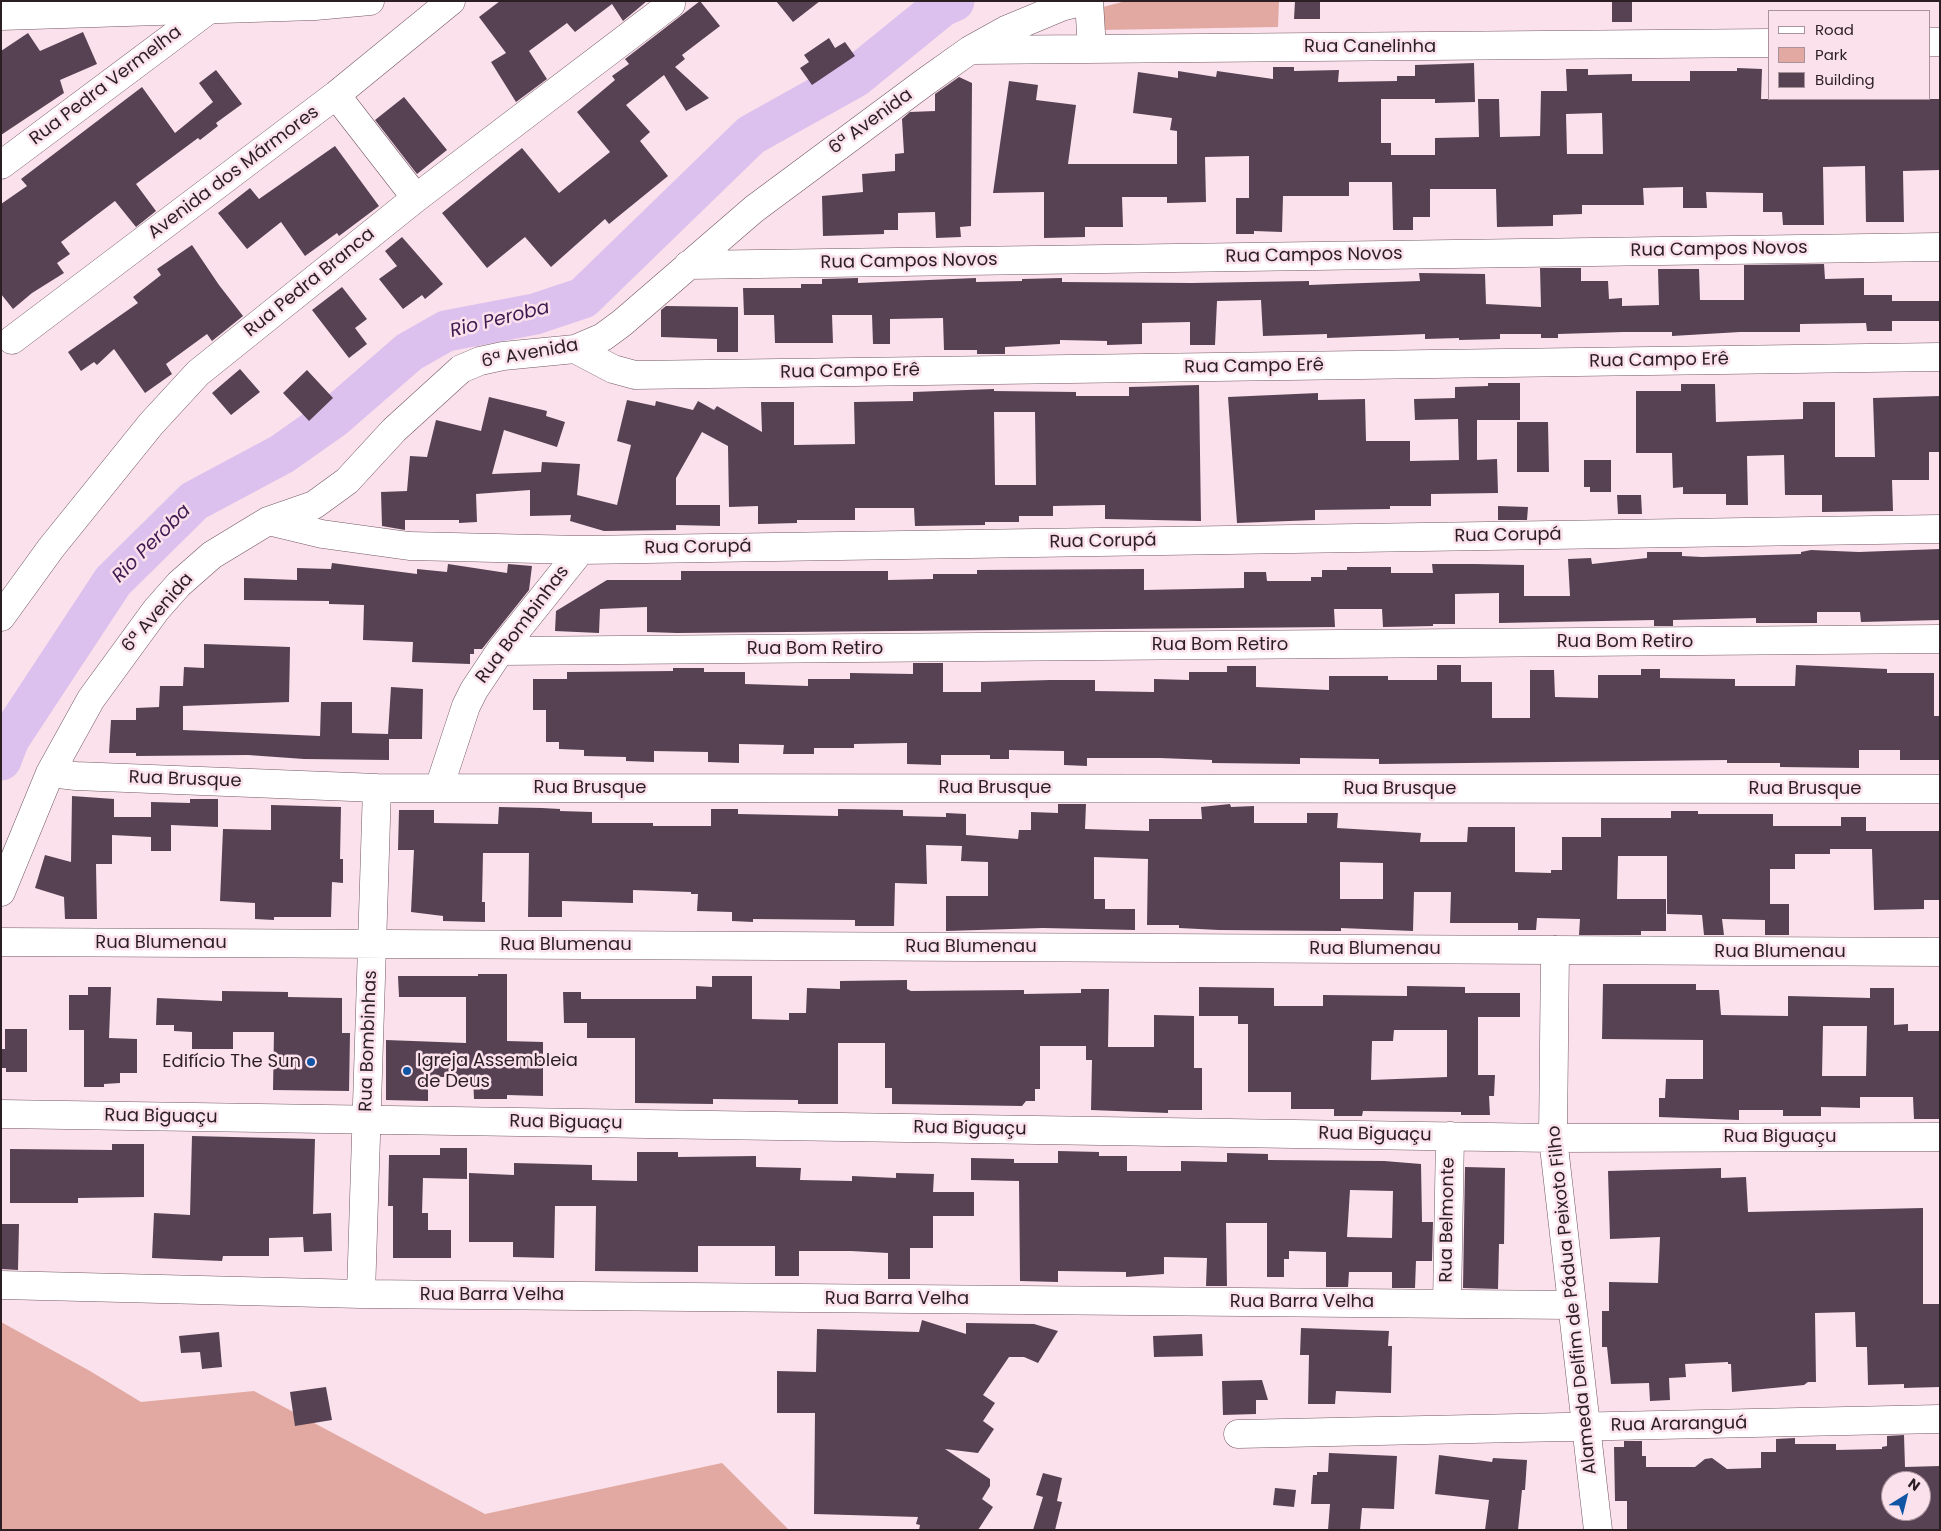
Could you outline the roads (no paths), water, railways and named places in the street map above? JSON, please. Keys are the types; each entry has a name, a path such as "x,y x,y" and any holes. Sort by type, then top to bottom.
{"street":[{"path":"1,16 315,6 370,1"},
{"name":"Avenida dos Mármores","path":"12,340 336,96 451,1"},
{"name":"6ª Avenida","path":"1,892 50,774 91,699 156,610 179,584 212,555 268,521 314,505 347,481 394,430 461,370 480,360 575,349 603,337 811,165 970,50 1032,18 1085,1"},
{"path":"1090,1 1092,49"},
{"name":"Rua Pedra Branca","path":"1,617 51,548 151,424 198,373 416,198 672,4"},
{"name":"Rua Pedra Vermelha","path":"1,165 211,8"},
{"name":"Rua Canelinha","path":"970,50 1768,43"},
{"path":"336,96 416,198"},
{"name":"Rua Campos Novos","path":"688,265 1940,247"},
{"name":"Rua Campo Erê","path":"575,349 613,370 635,375 1940,357"},
{"name":"Rua Corupá","path":"268,521 322,534 409,546 581,550 1940,529"},
{"name":"Rua Bombinhas","path":"439,788 466,706 479,682 500,651 581,550"},
{"name":"Rua Bom Retiro","path":"500,651 1940,639"},
{"name":"Rua Brusque","path":"50,774 377,788 1940,789"},
{"name":"Rua Bombinhas","path":"361,1294 377,788"},
{"name":"Rua Blumenau","path":"1,942 1940,952"},
{"name":"Alameda Delfim de Pádua Peixoto Filho","path":"1555,950 1553,1138 1598,1530"},
{"name":"Rua Biguaçu","path":"1,1114 1553,1138 1940,1137"},
{"name":"Rua Belmonte","path":"1447,1304 1450,1136"},
{"name":"Rua Barra Velha","path":"1,1284 361,1294 1572,1304"},
{"name":"Rua Araranguá","path":"1238,1434 1940,1419"}],"waterway":[{"name":"Rio Peroba","path":"1,760 9,739 113,581 194,501 282,454 333,418 409,352 446,331 535,314 583,298 751,135 855,77 941,7 954,1"}],"place":[{"name":"Edifício The Sun","path":"311,1062"},
{"name":"Igreja Assembleia de Deus","path":"407,1071"}]}
